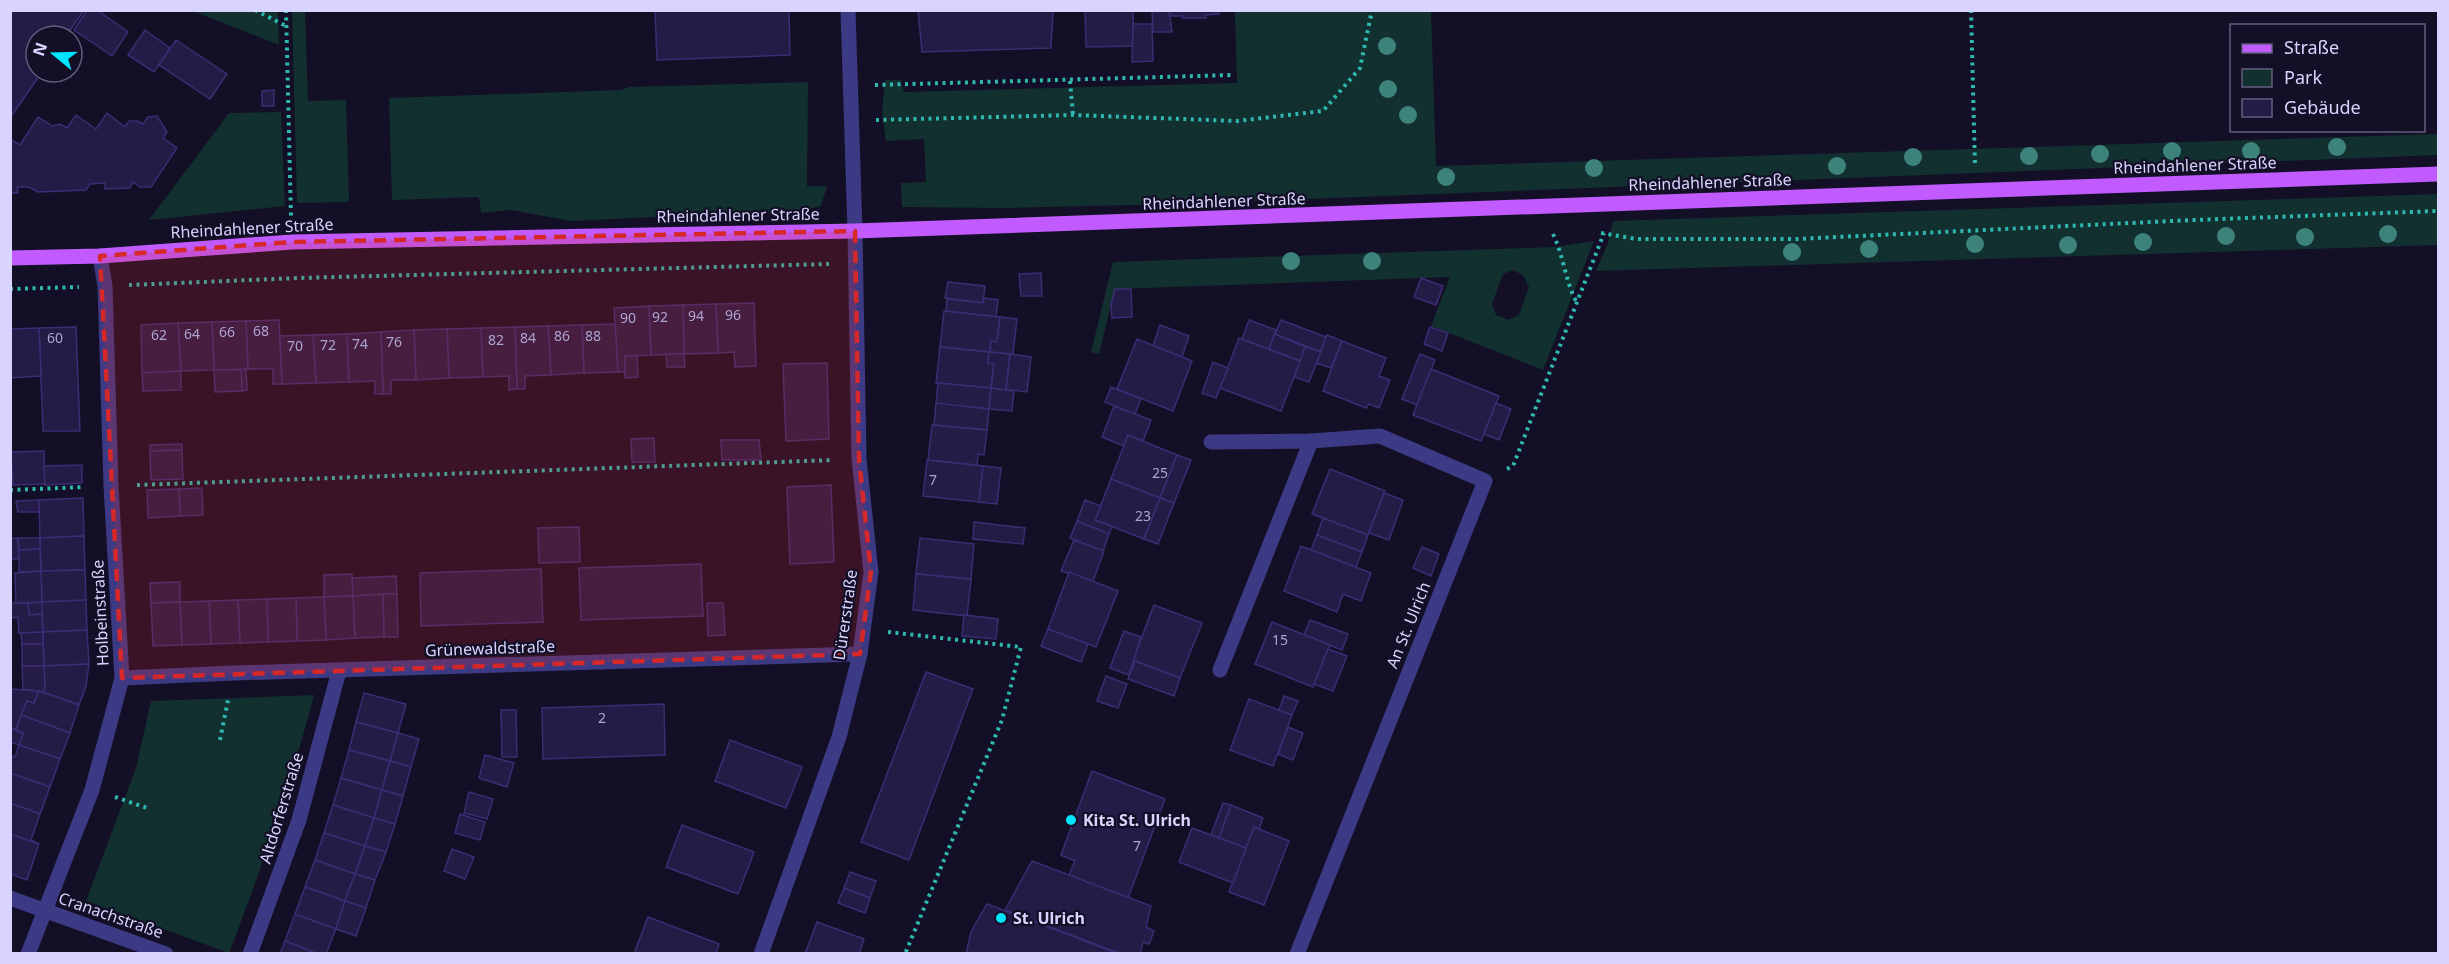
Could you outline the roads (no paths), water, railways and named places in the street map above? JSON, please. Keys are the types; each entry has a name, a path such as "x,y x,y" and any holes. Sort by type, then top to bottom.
{"main road":[{"name":"Rheindahlener Straße","path":"10,258 100,256 292,242 855,231 2439,174"}],"street":[{"name":"Dürerstraße","path":"761,954 839,737 860,654 871,572 859,459 848,10"},
{"name":"Holbeinstraße","path":"28,954 92,790 122,678 111,486 105,286 100,256"},
{"name":"An St. Ulrich","path":"1297,954 1485,481 1380,436 1311,441"},
{"path":"1211,442 1311,441 1220,670"},
{"name":"Grünewaldstraße","path":"122,678 860,654"},
{"name":"Altdorferstraße","path":"250,954 299,819 339,671"},
{"name":"Cranachstraße","path":"10,898 165,954"}],"place":[{"name":"Kita St. Ulrich","path":"1071,820"},
{"name":"St. Ulrich","path":"1001,918"}]}
